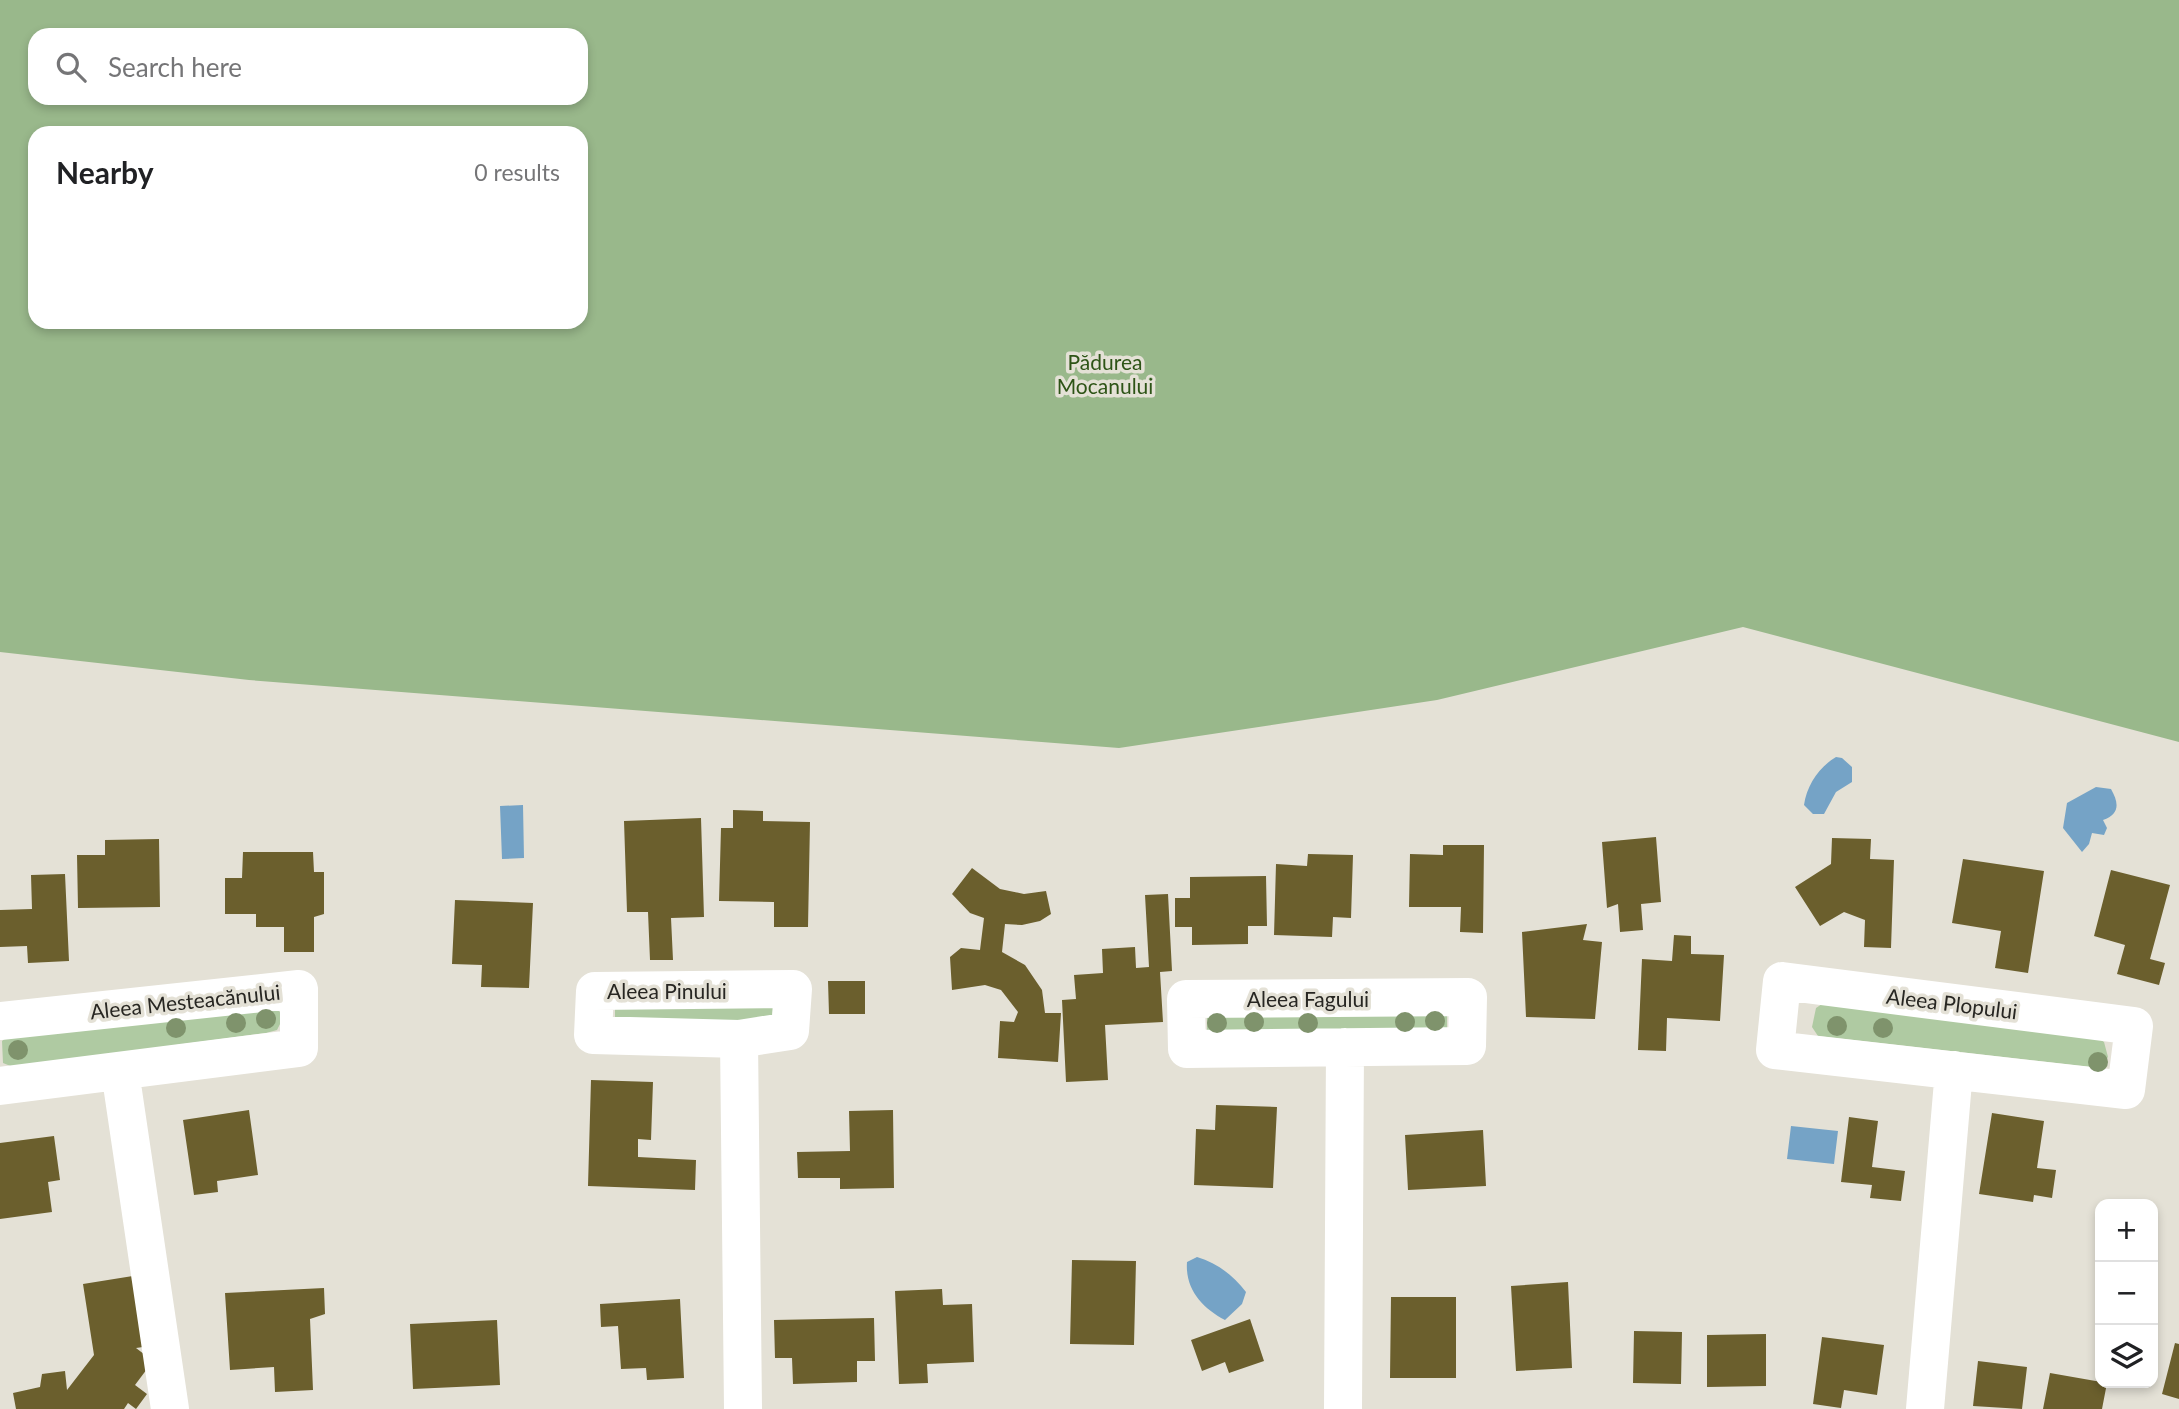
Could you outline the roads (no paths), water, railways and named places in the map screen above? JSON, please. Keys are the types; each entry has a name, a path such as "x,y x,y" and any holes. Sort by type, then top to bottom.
{"street":[{"name":"Aleea Plopului","path":"1782,981 2134,1026 2126,1090 1954,1070 1775,1050 1782,981"},
{"name":"Aleea Mesteacănului","path":"0,1021 299,989 299,1048 0,1086"},
{"name":"Aleea Fagului","path":"1468,997 1468,1046 1345,1047 1186,1049 1186,999 1468,997"},
{"path":"739,1039 743,1409"},
{"path":"1343,1409 1345,1047"},
{"path":"120,1070 170,1409"},
{"path":"1926,1409 1954,1070"}],"water":[{"path":"1836,757 1842,758 1852,767 1852,782 1836,792 1824,814 1813,814 1804,805 1808,790 1819,771"},
{"path":"2096,787 2111,789 2116,799 2116,808 2113,815 2103,820 2107,828 2104,835 2092,833 2089,844 2082,852 2063,828 2067,803"},
{"path":"523,805 524,858 502,859 500,806"},
{"path":"1791,1126 1838,1131 1834,1164 1787,1159"},
{"path":"1197,1257 1224,1270 1246,1292 1242,1304 1225,1320 1209,1310 1192,1289 1187,1262"}],"park label":[{"name":"Pădurea Mocanului","path":"1105,373"}]}
